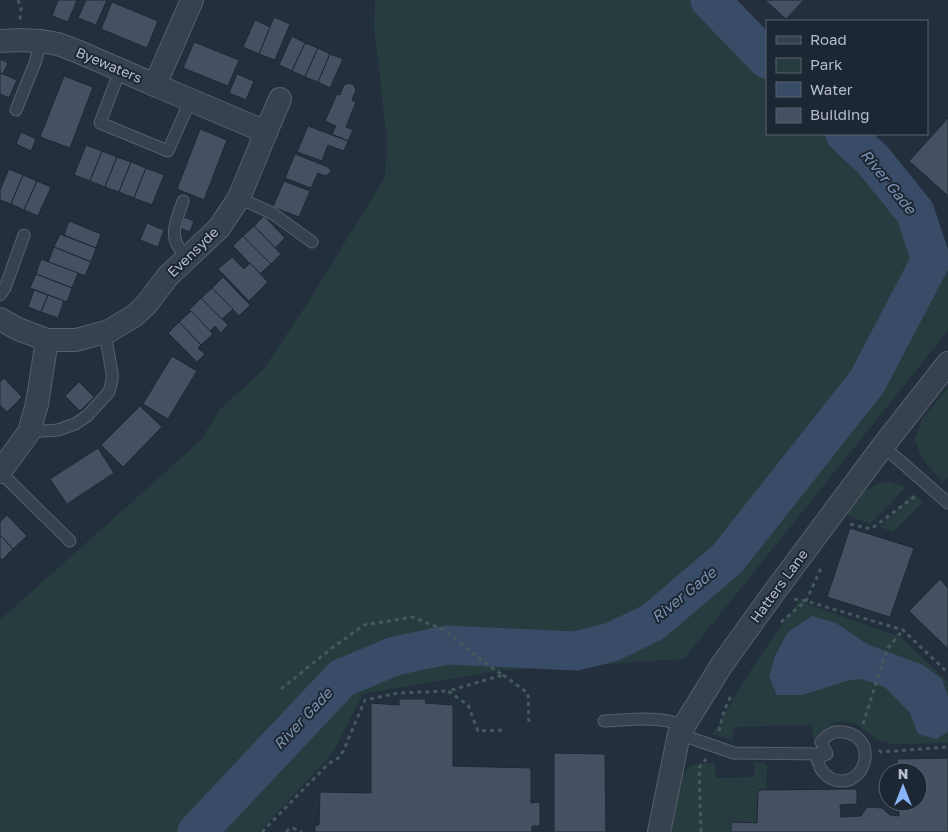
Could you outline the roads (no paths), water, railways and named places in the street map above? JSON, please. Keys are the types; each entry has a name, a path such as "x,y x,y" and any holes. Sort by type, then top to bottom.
{"street":[{"name":"Byewaters","path":"0,42 19,40 58,44 155,85 192,0"},
{"path":"155,85 266,132 280,99"},
{"name":"Evensyde","path":"0,319 18,329 47,340 76,340 105,332 134,316 146,305 168,276 219,228 239,198 266,132"},
{"path":"0,472 29,432 37,404 47,340"},
{"name":"Hatters Lane","path":"659,832 682,730 720,666 883,446 948,363"}],"lane":[{"path":"16,110 35,63 41,41"},
{"path":"120,70 100,123 168,151 190,101"},
{"path":"239,198 272,213 312,242"},
{"path":"183,201 174,234 176,243 187,257"},
{"path":"0,295 5,288 24,235"},
{"path":"29,432 58,430 75,424 87,416 109,392 112,373 105,332"},
{"path":"883,446 948,503"},
{"path":"0,472 70,541"},
{"path":"604,721 649,720 675,722 682,730 716,747 734,753 827,754"},
{"path":"834,732 851,733 862,742 866,752 866,760 858,774 852,778 836,780 829,777 819,766 817,758 827,754 821,742 827,736 834,732"}],"water":[{"path":"812,616 836,623 867,644 923,665 942,679 948,697 948,732 936,739 918,734 910,713 885,687 861,679 850,680 802,695 777,695 769,677 775,656 788,632"}],"waterway":[{"name":"River Gade","path":"710,0 766,58"},
{"name":"River Gade","path":"197,832 342,678 395,656 447,645 576,651 612,642 653,622 727,559 867,382 931,260 915,212 873,160 846,135"}]}
